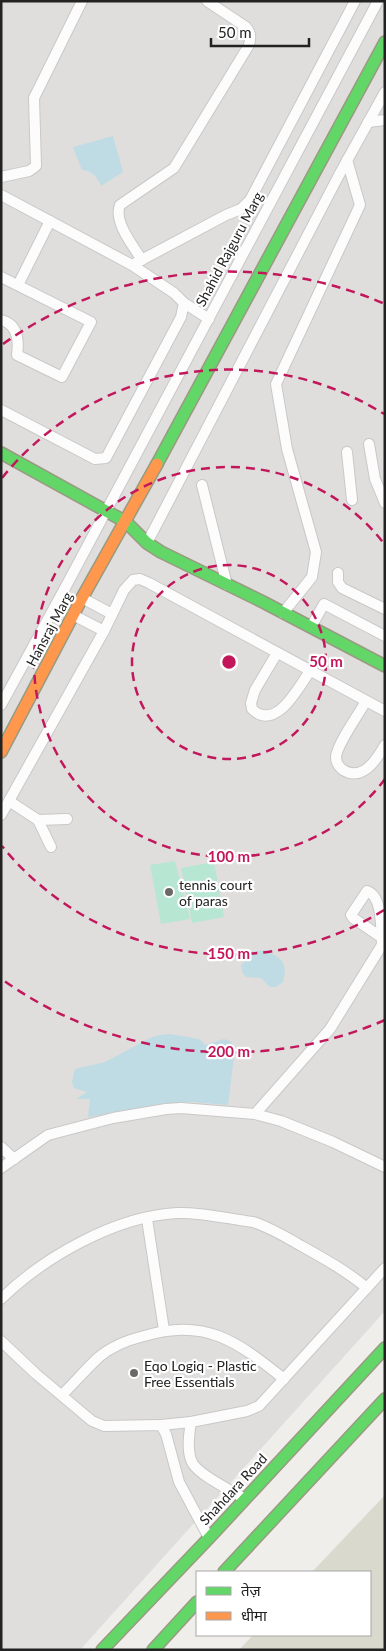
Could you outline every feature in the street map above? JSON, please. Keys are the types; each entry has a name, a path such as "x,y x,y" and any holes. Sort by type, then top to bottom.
{"street":[{"path":"1,177 29,171 36,166 34,98 82,1"},
{"path":"142,260 119,220 118,211 120,205 174,168 244,53 251,37 250,31 246,27 207,1"},
{"path":"132,266 226,215 241,209 250,200 355,1"},
{"name":"Shahid Rajguru Marg","path":"106,511 378,1"},
{"path":"126,522 385,42"},
{"path":"147,543 347,160 385,92"},
{"path":"368,122 385,120"},
{"path":"283,613 312,577 316,552 287,449 276,384 360,205 347,160"},
{"path":"1,195 132,266 174,293 184,303 209,319"},
{"path":"18,285 50,221"},
{"path":"1,278 91,322 62,377 17,355 19,341 14,328 1,320"},
{"path":"1,410 95,459 106,458 181,317 184,303"},
{"path":"369,444 376,479 385,503"},
{"path":"347,452 352,500"},
{"path":"1,453 126,522 147,543 161,552 385,666"},
{"path":"202,485 227,585"},
{"name":"Hansraj Marg","path":"1,705 106,511"},
{"name":"Hansraj Marg","path":"1,752 82,598 126,522"},
{"path":"338,573 338,582 342,588 385,609"},
{"path":"1,815 104,631 128,584 133,580 140,579 385,711"},
{"path":"82,598 112,614"},
{"path":"311,627 324,604 385,636"},
{"path":"73,615 104,631"},
{"path":"277,652 252,697 252,709 257,713 263,716 278,712 291,698 310,671"},
{"path":"366,701 338,751 337,763 347,772 357,774 364,771 374,761 385,745"},
{"path":"9,801 38,820 51,847"},
{"path":"38,820 67,818"},
{"path":"255,1114 330,1029 382,945 381,937"},
{"path":"1,1168 48,1135 113,1118 166,1109 255,1114 281,1121 333,1142 385,1167"},
{"path":"1,1147 14,1159"},
{"path":"1,1299 25,1276 54,1257 104,1231 118,1225 147,1218 162,1215 188,1214 265,1225 319,1254 349,1273 367,1288"},
{"path":"147,1218 164,1330"},
{"path":"1,1340 36,1374 98,1424 104,1426 161,1425 191,1422 259,1406 385,1268"},
{"path":"62,1395 99,1357 129,1340 164,1330 193,1329 213,1333 230,1340 284,1379"},
{"name":"Shahdara Road","path":"102,1650 385,1348"},
{"path":"225,1571 385,1399"},
{"path":"191,1422 189,1433 190,1453 194,1465 205,1475 245,1499"},
{"path":"161,1425 166,1434 179,1482 209,1538"},
{"path":"153,1650 196,1603"}],"shaded area":[{"path":"1,1 385,1 385,1311 80,1650 1,1650"},
{"path":"385,1495 385,1650 239,1650 252,1636 371,1636 371,1571 313,1571"}],"green space":[{"name":"tennis court of paras","path":"175,861 190,919 161,924 150,865"},
{"path":"214,862 224,917 192,923 181,868"}],"water":[{"path":"113,136 123,172 101,186 94,175 82,170 73,147"},
{"path":"265,950 276,956 284,965 283,982 276,987 270,987 261,978 247,977 243,974 241,966 251,952"},
{"path":"170,1034 199,1039 206,1045 224,1039 232,1042 234,1057 228,1105 192,1102 88,1117 90,1099 76,1099 87,1092 74,1088 72,1082 75,1069 105,1062 152,1037"}],"traffic: fast":[{"path":"157,464 385,42"},
{"path":"1,453 126,522 147,543 161,552 263,602 385,666"},
{"path":"102,1650 385,1348"},
{"path":"225,1571 385,1399"},
{"path":"153,1650 196,1603"}],"traffic: slow":[{"path":"1,752 82,598 157,464"}],"place":[{"name":"tennis court of paras","path":"169,892"},
{"name":"Eqo Logiq - Plastic Free Essentials","path":"134,1373"}]}
